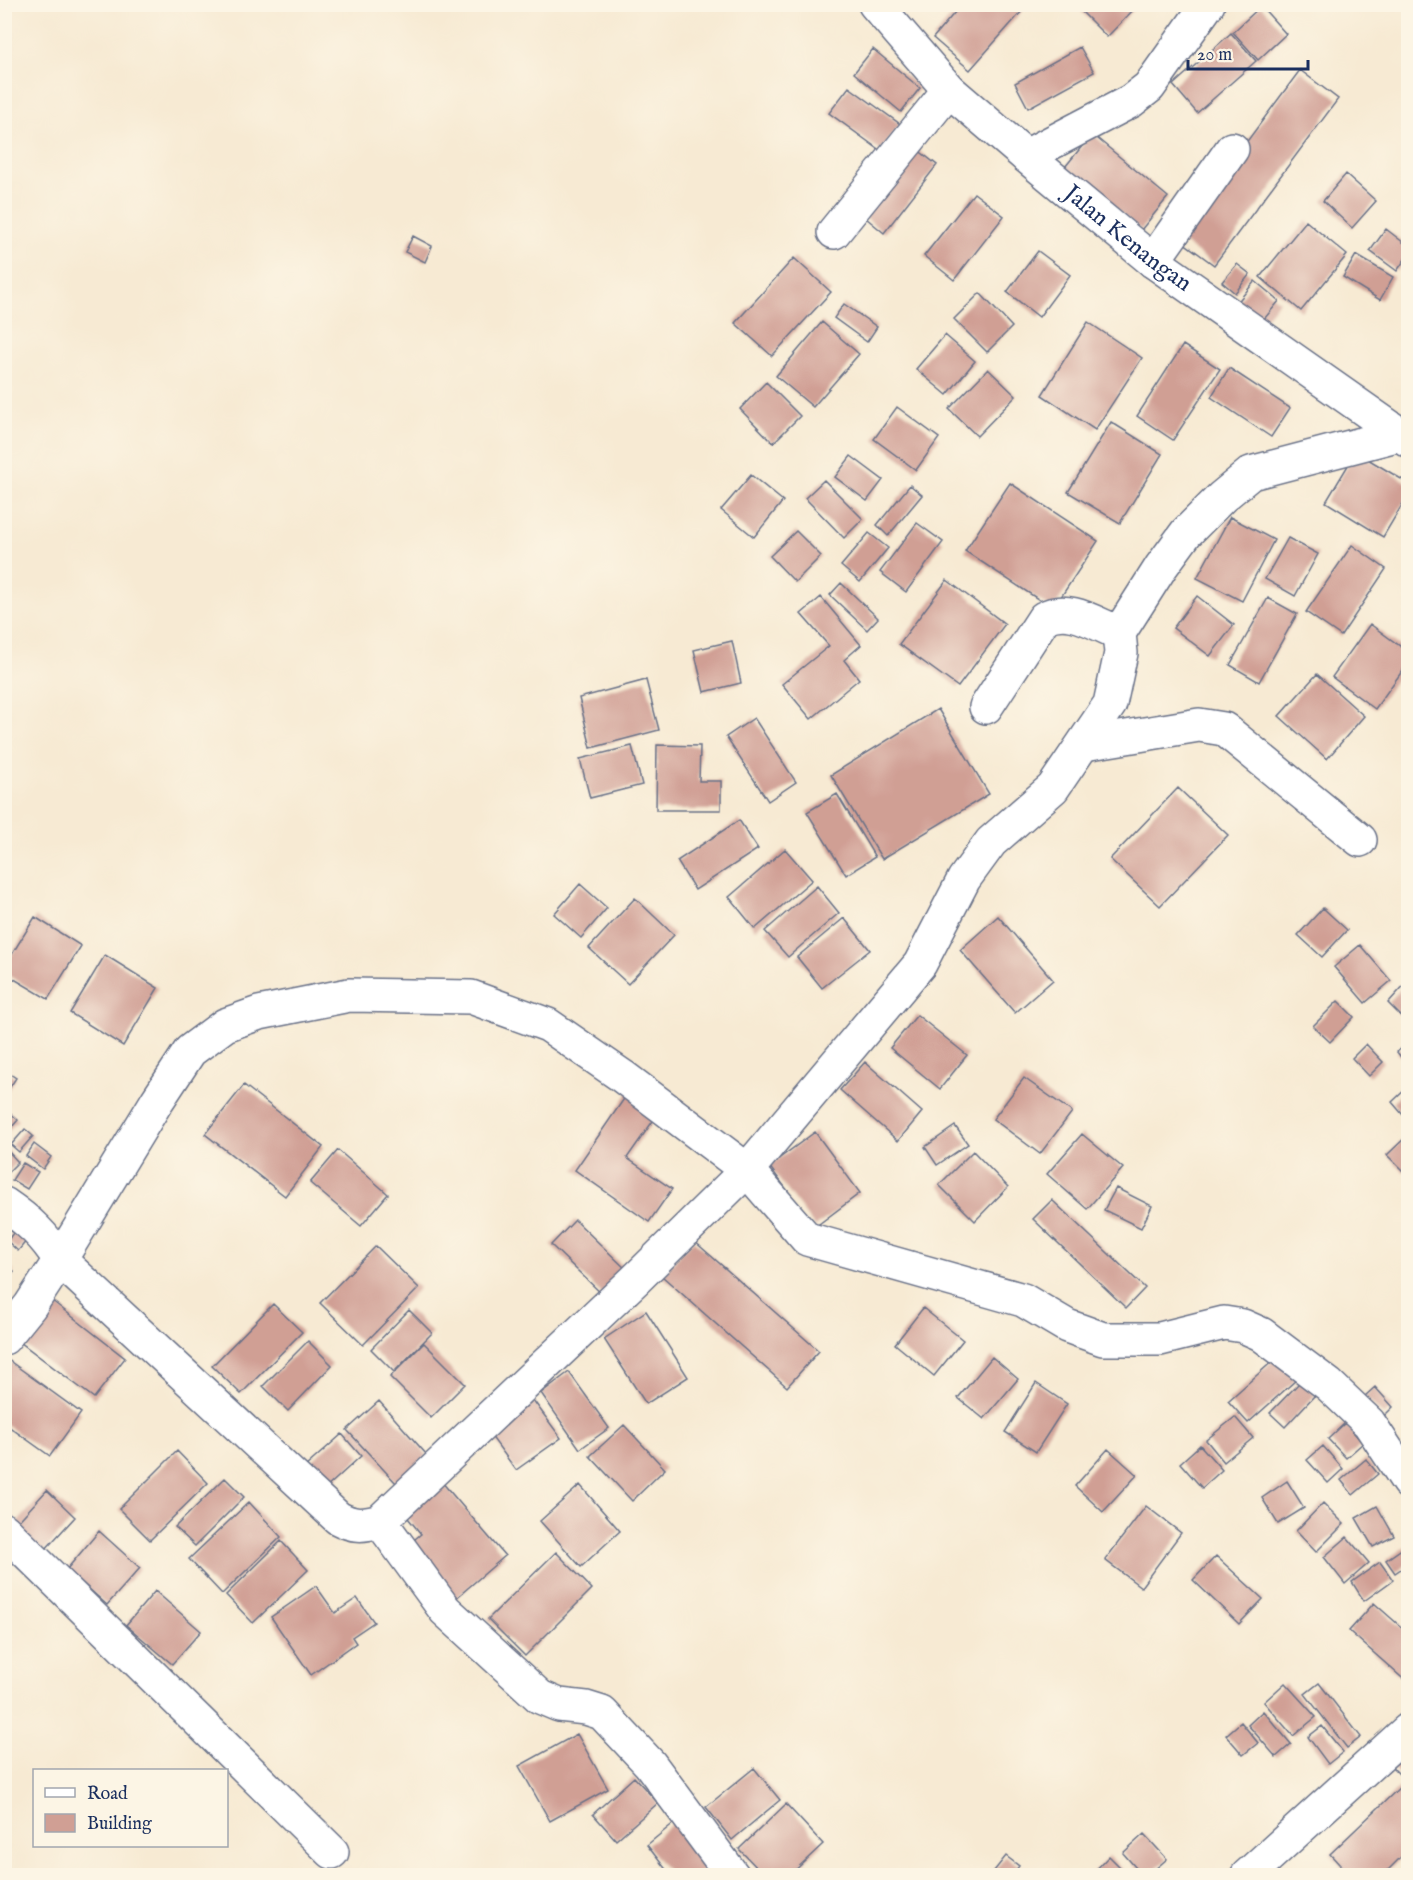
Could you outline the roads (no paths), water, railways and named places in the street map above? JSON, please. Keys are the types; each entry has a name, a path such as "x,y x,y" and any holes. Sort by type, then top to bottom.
{"street":[{"name":"Jalan Kenangan","path":"875,4 949,90 1154,261 1404,437"},
{"path":"1026,156 1131,101 1149,87 1208,4"},
{"path":"834,232 949,90"},
{"path":"1154,261 1232,149"},
{"path":"4,1203 29,1221 48,1241 60,1260 338,1518 350,1525 363,1526 380,1521 635,1280 747,1170 920,964 964,879 991,842 1053,788 1110,704 1120,653 1119,633 1161,567 1186,533 1222,497 1251,473 1404,437"},
{"path":"986,707 1044,618 1054,612 1066,612 1119,633"},
{"path":"1084,744 1199,725 1224,729 1360,840"},
{"path":"4,1338 30,1306 60,1260 190,1051 225,1026 259,1013 349,995 471,998 548,1025 622,1076 747,1170 807,1239 1023,1300 1067,1326 1103,1339 1160,1339 1224,1323 1243,1326 1261,1334 1329,1385 1369,1423 1408,1482"},
{"path":"380,1521 445,1610 540,1697 559,1705 586,1708 602,1713 650,1764 734,1875"},
{"path":"4,1530 332,1852"},
{"path":"1247,1875 1408,1730"}]}
